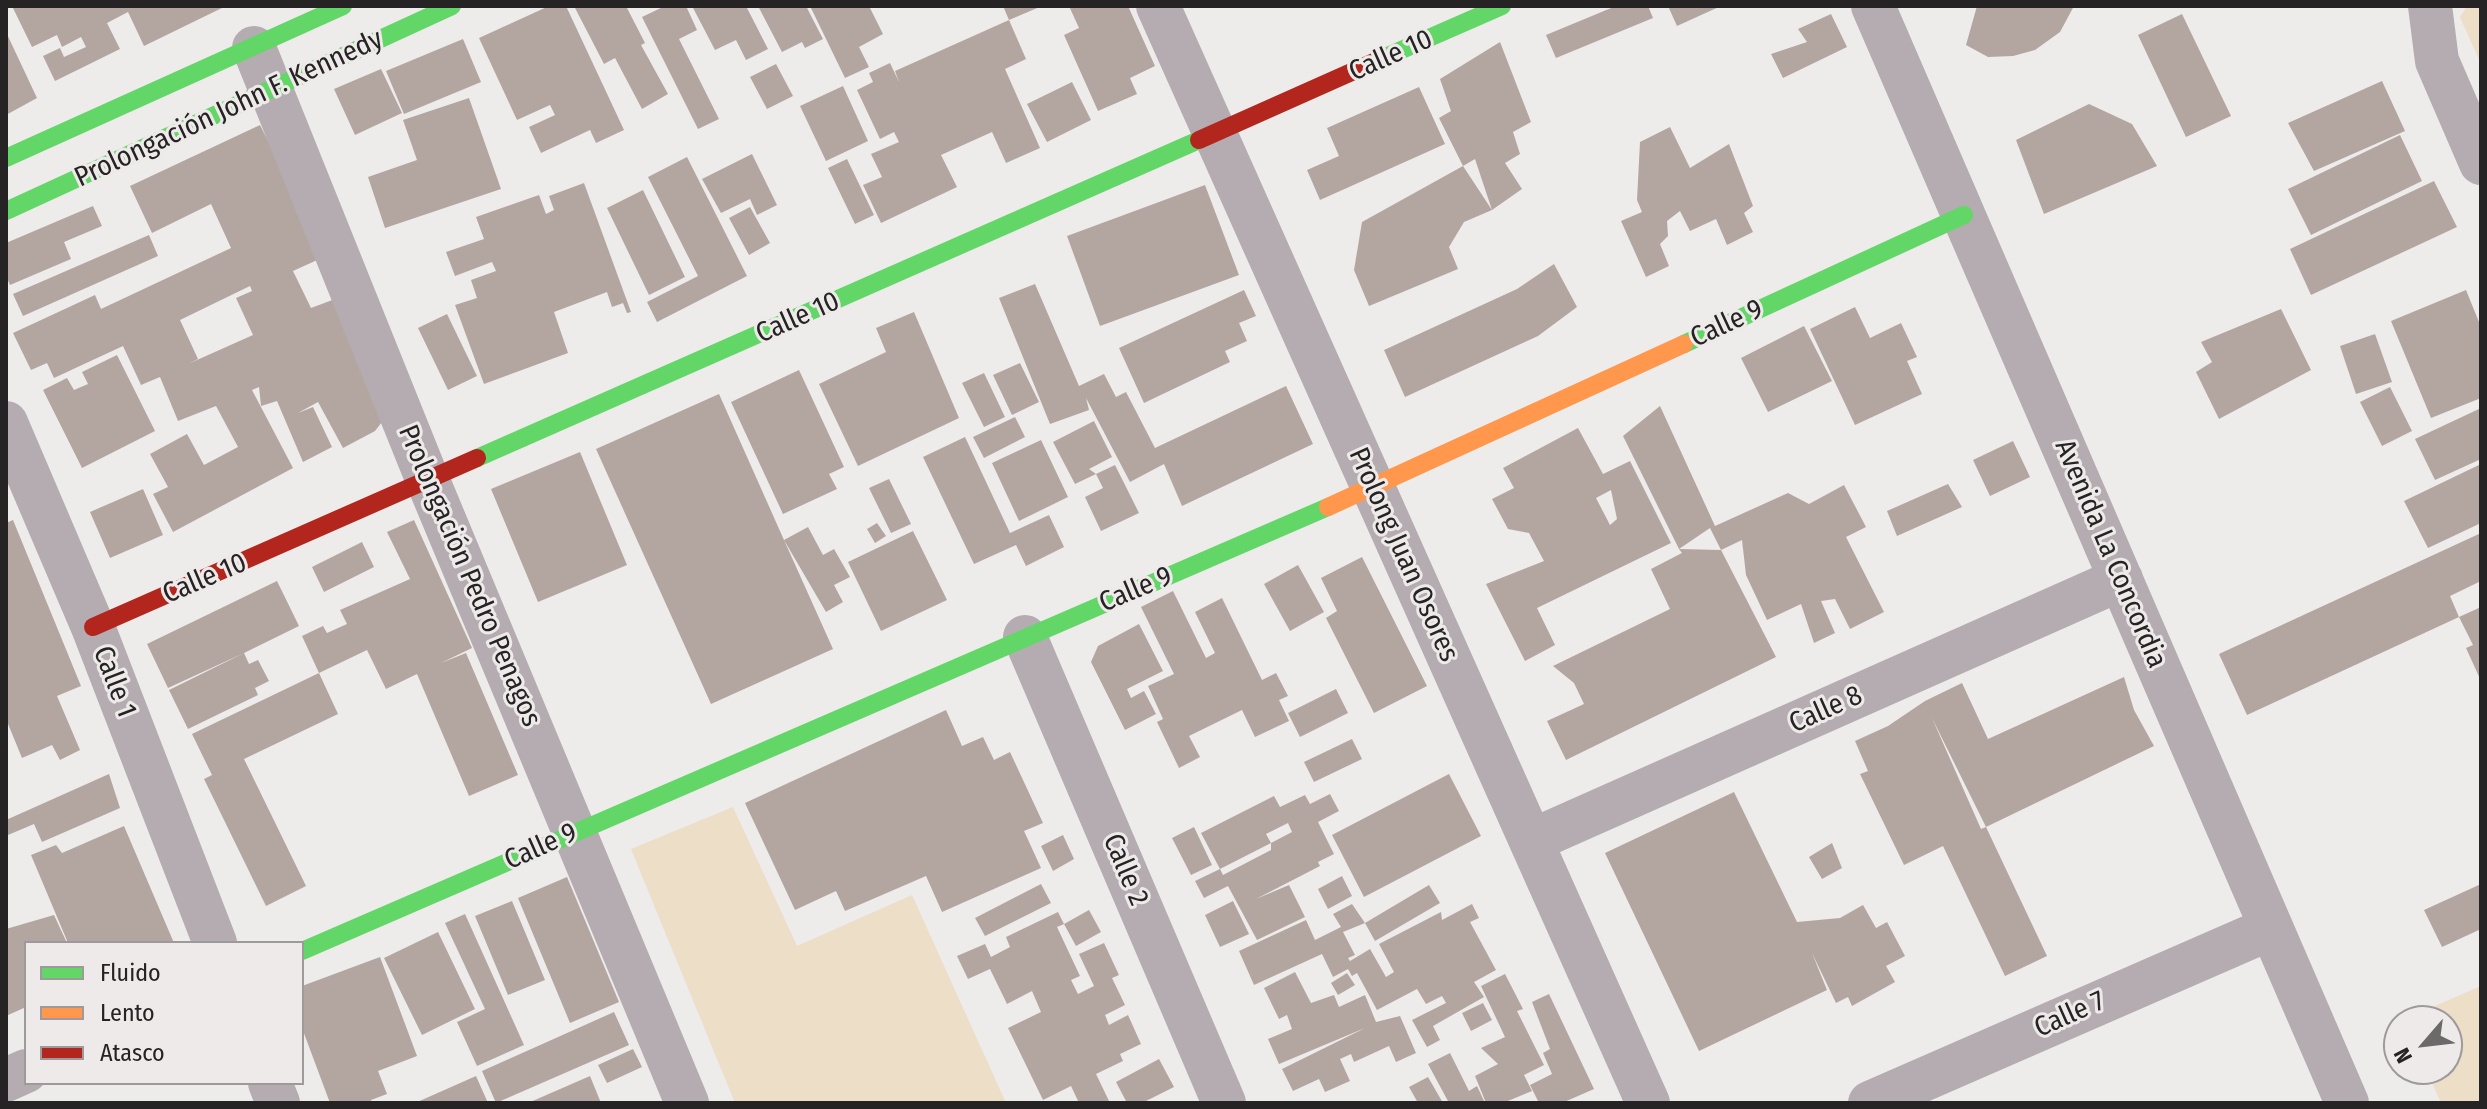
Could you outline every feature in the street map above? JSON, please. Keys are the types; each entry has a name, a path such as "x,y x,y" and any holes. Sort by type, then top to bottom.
{"street":[{"name":"Prolongación John F. Kennedy","path":"6,158 343,6"},
{"name":"Prolongación John F. Kennedy","path":"6,211 271,89 407,16 452,6"},
{"name":"Prolong Juan Osores","path":"1158,6 1648,1103"},
{"name":"Calle 10","path":"93,627 1502,6"},
{"name":"Avenida La Concordia","path":"1873,6 2347,1103"},
{"path":"2430,6 2437,61 2481,163"},
{"name":"Prolongación Pedro Penagos","path":"254,48 428,481 577,831 687,1103"},
{"name":"Calle 9","path":"304,950 1373,487 1964,215"},
{"name":"Calle 1","path":"6,423 93,627 214,941"},
{"name":"Calle 8","path":"1531,841 2121,579"},
{"name":"Calle 2","path":"1025,637 1224,1103"},
{"name":"Calle 7","path":"1870,1103 2271,928"}],"shaded area":[{"path":"2467,6 2481,6 2481,64 2460,17"},
{"path":"733,807 797,946 912,895 1006,1103 735,1103 631,849"},
{"path":"2481,986 2481,1103 2441,1103 2433,1085 2463,1085 2463,1005 2437,1005"}],"building":[{"path":"12,6 226,6 144,46 128,12 107,23 120,49 55,81 43,56 60,48 64,57 86,47 81,37 62,47 57,35 32,47"},
{"path":"549,6 566,6 624,130 596,143 590,130 541,153 529,127 555,115 550,105 517,120 479,38"},
{"path":"574,6 626,6 645,43 641,45 668,94 642,109 615,58 604,64"},
{"path":"665,6 686,6 697,30 679,39 719,119 698,129 642,17"},
{"path":"692,6 746,6 768,49 746,60 736,40 715,50"},
{"path":"758,6 806,6 823,39 805,48 802,42 782,52"},
{"path":"810,6 869,6 883,34 859,47 869,67 845,78"},
{"path":"1003,6 1042,6 1009,20"},
{"path":"1069,6 1128,6 1155,66 1130,78 1137,94 1098,111 1064,35 1079,28"},
{"path":"1616,6 1648,6 1653,18 1556,58 1546,35"},
{"path":"1668,6 1721,6 1677,26"},
{"path":"1977,6 2074,6 2060,32 2035,50 2013,56 1988,57 1966,45"},
{"path":"1831,14 1847,47 1783,78 1771,54 1807,42 1798,29"},
{"path":"2182,14 2231,116 2186,137 2138,35"},
{"path":"1009,20 1026,59 1005,69 1040,148 1006,163 992,132 941,155 957,187 881,223 863,185 882,177 871,154 899,142 894,132 880,139 857,90 873,82 869,73 890,63 899,82 895,71"},
{"path":"6,32 37,98 6,115"},
{"path":"463,39 481,82 404,114 386,71"},
{"path":"1500,42 1531,122 1513,132 1520,154 1505,163 1522,189 1492,210 1475,159 1463,166 1439,118 1451,111 1440,79"},
{"path":"776,64 793,96 767,109 750,77"},
{"path":"381,69 402,113 355,135 334,89"},
{"path":"2382,81 2405,131 2314,171 2288,123"},
{"path":"1072,82 1091,120 1047,142 1027,104"},
{"path":"843,86 868,141 826,161 800,106"},
{"path":"1419,87 1445,144 1320,200 1307,170 1339,156 1327,128"},
{"path":"469,98 501,189 385,228 368,177 417,160 403,120"},
{"path":"2089,104 2132,124 2157,166 2044,214 2016,140"},
{"path":"260,125 326,256 293,271 311,308 335,299 385,418 375,431 343,448 318,402 298,413 313,407 332,447 303,462 277,401 261,406 259,387 252,390 293,468 173,532 153,494 168,487 150,454 187,434 204,465 238,447 216,406 178,421 160,377 141,385 123,346 54,378 47,363 31,370 13,333 95,295 101,309 231,248 211,204 152,233 130,186","holes":["250,286 252,291 236,298 253,335 188,364 198,359 180,320"]},
{"path":"1670,127 1690,168 1729,144 1753,206 1744,213 1753,232 1727,245 1716,219 1690,231 1680,211 1667,221 1668,236 1660,244 1669,266 1646,277 1621,221 1642,212 1637,200 1640,142"},
{"path":"2400,135 2422,181 2311,235 2288,189"},
{"path":"752,154 777,205 757,215 750,199 721,213 702,179"},
{"path":"687,157 747,276 657,322 647,302 698,276 648,177"},
{"path":"847,159 874,215 855,224 828,168"},
{"path":"1463,166 1492,210 1464,222 1449,247 1458,269 1369,306 1354,270 1362,222"},
{"path":"2434,181 2457,227 2311,295 2290,249"},
{"path":"584,183 631,312 627,313 623,303 612,307 607,292 554,312 568,353 484,384 455,305 477,298 471,280 496,271 492,262 455,276 446,252 484,239 476,217 539,195 546,214 554,210 549,196"},
{"path":"1205,185 1239,275 1100,326 1067,236"},
{"path":"643,190 685,277 649,295 607,208"},
{"path":"93,206 102,226 64,242 71,259 10,285 6,276 6,243"},
{"path":"750,207 770,243 749,255 729,218"},
{"path":"149,235 158,256 23,316 13,294"},
{"path":"1554,264 1577,307 1538,336 1405,397 1384,350 1517,289"},
{"path":"1035,284 1079,386 1104,374 1116,397 1126,392 1155,448 1286,386 1313,444 1182,506 1164,464 1130,482 1086,398 1089,410 1050,424 999,298"},
{"path":"1244,290 1256,316 1239,323 1247,341 1225,351 1230,362 1144,403 1119,348"},
{"path":"2466,290 2481,327 2481,398 2431,418 2391,321"},
{"path":"1855,307 1870,338 1901,323 1917,357 1907,361 1922,394 1855,425 1810,329"},
{"path":"2281,309 2311,370 2219,419 2196,372 2212,362 2201,342"},
{"path":"914,312 959,418 858,466 819,384 886,352 876,328"},
{"path":"447,314 477,376 448,390 418,328"},
{"path":"1804,326 1832,381 1768,412 1741,358"},
{"path":"2375,334 2392,382 2356,394 2340,346"},
{"path":"117,355 155,431 82,468 43,390 67,378 74,390 88,384 82,372"},
{"path":"1020,363 1039,402 1012,415 993,375"},
{"path":"799,370 844,467 829,474 837,489 783,514 731,402"},
{"path":"984,373 1005,417 984,427 962,383"},
{"path":"2390,387 2412,431 2382,446 2360,402"},
{"path":"719,394 833,649 711,704 596,449"},
{"path":"1660,406 1715,526 1788,493 1809,504 1844,485 1866,527 1846,537 1884,612 1850,629 1835,599 1821,601 1835,633 1814,643 1801,604 1767,620 1746,575 1742,540 1721,550 1710,528 1679,549 1623,436"},
{"path":"2481,408 2481,459 2435,480 2415,439"},
{"path":"1015,417 1025,437 984,458 973,437"},
{"path":"1094,421 1112,457 1089,469 1096,474 1075,484 1053,442"},
{"path":"1578,428 1603,474 1630,461 1671,543 1537,608 1555,645 1525,661 1486,584 1544,561 1529,533 1508,529 1492,499 1514,488 1503,468","holes":["1611,490 1617,519 1610,525 1596,498"]},
{"path":"965,437 1010,533 1049,515 1064,547 1026,566 1016,545 974,564 923,457"},
{"path":"1041,440 1068,497 1019,521 992,463"},
{"path":"2013,441 2030,477 1990,496 1973,460"},
{"path":"580,452 627,565 538,602 491,489"},
{"path":"2481,464 2481,523 2428,548 2404,501"},
{"path":"1115,465 1139,513 1101,531 1085,497 1103,488 1096,474"},
{"path":"889,479 911,524 891,533 869,488"},
{"path":"1948,484 1962,507 1897,536 1887,511"},
{"path":"143,489 163,535 110,558 90,512"},
{"path":"13,520 81,686 57,696 80,750 60,760 52,745 22,758 6,719 6,523"},
{"path":"414,520 472,648 441,663 466,653 518,775 469,796 417,674 386,689 367,650 319,673 302,636 323,626 327,633 347,624 340,610 410,579 387,532"},
{"path":"877,523 886,536 875,543 867,529"},
{"path":"808,527 823,555 834,549 850,577 834,585 843,602 826,612 784,540"},
{"path":"913,531 947,600 881,631 848,562"},
{"path":"2481,533 2481,581 2450,596 2459,617 2247,715 2219,654"},
{"path":"362,542 374,567 324,592 312,567"},
{"path":"1679,549 1721,550 1776,657 1566,760 1547,721 1584,704 1574,683 1553,666 1670,609 1651,569 1682,553"},
{"path":"1362,557 1427,686 1374,713 1326,618 1337,611 1321,578"},
{"path":"1298,565 1324,612 1290,631 1264,584"},
{"path":"277,581 299,626 168,688 147,644"},
{"path":"1173,591 1206,658 1215,653 1195,612 1222,598 1262,680 1276,673 1288,696 1279,700 1289,721 1255,737 1242,710 1189,736 1200,757 1179,768 1157,722 1163,719 1148,686 1174,674 1141,607"},
{"path":"2481,607 2481,681 2466,648 2473,645 2459,617"},
{"path":"1139,624 1163,671 1127,689 1131,698 1144,691 1156,714 1125,730 1091,662 1098,646"},
{"path":"244,653 249,664 258,660 269,681 255,688 258,695 188,729 169,690"},
{"path":"319,673 338,714 244,759 306,886 266,906 204,779 212,775 192,734"},
{"path":"2124,677 2134,710 2154,746 1986,827 2047,956 2005,976 1943,846 1904,865 1860,774 1868,771 1855,741 1888,726 1925,701 1962,683 1988,739","holes":["1932,718 1986,827 1981,829"]},
{"path":"1336,689 1348,713 1300,737 1288,713"},
{"path":"946,710 962,746 983,737 994,760 1010,752 1043,823 1024,831 1041,868 942,912 926,876 845,911 836,891 795,910 745,803"},
{"path":"1352,739 1362,759 1314,782 1304,762"},
{"path":"109,774 120,808 42,842 34,824 8,835 6,820"},
{"path":"1449,774 1481,836 1364,897 1332,835"},
{"path":"1734,792 1797,922 1840,918 1863,905 1876,928 1887,922 1905,956 1886,966 1895,982 1852,1006 1848,997 1836,1003 1812,953 1827,990 1699,1051 1605,853"},
{"path":"1330,794 1339,811 1318,822 1334,854 1318,862 1320,866 1256,899 1289,885 1305,917 1257,940 1228,886 1204,898 1195,881 1220,869 1201,833 1274,796 1280,807 1305,795 1310,804","holes":["1288,823 1292,832 1271,843 1266,834","1271,843 1271,850 1223,875 1220,869"]},
{"path":"124,826 173,941 67,941 31,855 56,845 62,853"},
{"path":"1194,827 1212,865 1191,875 1172,838"},
{"path":"1063,835 1074,859 1053,871 1041,846"},
{"path":"1832,843 1842,868 1822,879 1809,857"},
{"path":"1342,876 1352,896 1328,909 1318,889"},
{"path":"567,877 619,1002 570,1023 518,898"},
{"path":"1041,884 1051,903 985,936 975,918"},
{"path":"2481,884 2481,929 2442,947 2424,910"},
{"path":"1429,885 1440,903 1375,941 1365,923"},
{"path":"512,901 545,980 508,995 475,916"},
{"path":"1233,901 1249,934 1220,947 1205,915"},
{"path":"1352,904 1365,923 1343,932 1355,955 1348,958 1350,961 1370,949 1386,977 1394,972 1379,944 1441,912 1442,920 1472,904 1479,918 1470,922 1496,970 1474,982 1484,997 1433,1026 1440,1040 1427,1047 1412,1020 1446,1003 1442,996 1426,1004 1417,989 1377,1010 1357,973 1352,976 1348,969 1333,977 1322,954 1254,985 1239,951 1306,920 1315,940 1341,927 1333,914"},
{"path":"1089,910 1101,932 1076,946 1064,924"},
{"path":"1058,912 1064,924 1057,927 1080,976 1071,980 1078,994 1094,986 1079,954 1104,943 1119,975 1112,978 1125,1005 1105,1015 1109,1025 1128,1015 1141,1044 1120,1054 1123,1061 1096,1074 1110,1103 1079,1103 1071,1086 1043,1100 1008,1028 1041,1012 1032,991 1007,1004 990,969 968,979 957,956 985,944 991,957 1010,947 1006,937"},
{"path":"465,914 524,1045 477,1066 457,1022 485,1009 445,923"},
{"path":"54,915 66,941 24,941 24,1008 6,1016 6,929"},
{"path":"438,932 475,1009 422,1035 384,958"},
{"path":"380,957 417,1056 378,1071 387,1094 371,1100 372,1103 330,1103 304,1033 304,985"},
{"path":"1295,972 1311,1003 1334,995 1339,1007 1365,995 1376,1022 1400,1016 1416,1053 1396,1062 1389,1046 1354,1062 1351,1054 1340,1059 1350,1081 1325,1092 1319,1079 1293,1091 1282,1069 1365,1028 1279,1064 1268,1039 1292,1029 1287,1015 1279,1019 1264,988"},
{"path":"1347,973 1355,985 1338,995 1331,983"},
{"path":"1505,974 1523,1009 1517,1011 1544,1065 1524,1075 1532,1091 1503,1103 1486,1103 1475,1076 1498,1064 1481,1048 1505,1037 1481,986"},
{"path":"1549,994 1594,1089 1562,1103 1539,1103 1530,1085 1552,1074 1543,1053 1550,1049 1532,1002"},
{"path":"1483,1003 1492,1020 1471,1031 1462,1013"},
{"path":"614,1012 629,1045 496,1103 482,1071"},
{"path":"633,1049 642,1067 607,1083 598,1065"},
{"path":"1450,1053 1469,1091 1477,1086 1485,1103 1449,1103 1428,1064"},
{"path":"1159,1059 1174,1087 1142,1103 1127,1103 1116,1082"},
{"path":"476,1076 488,1103 415,1103"},
{"path":"590,1076 601,1103 528,1103"},
{"path":"1428,1077 1443,1103 1418,1103 1409,1087"}],"traffic: fast":[{"path":"6,158 343,6"},
{"path":"6,211 452,6"},
{"path":"1374,62 1502,6"},
{"path":"477,458 1199,140"},
{"path":"1684,344 1964,215"},
{"path":"304,950 1328,507"}],"traffic: slow":[{"path":"1328,507 1684,344"}],"traffic: jam":[{"path":"1199,140 1374,62"},
{"path":"93,627 477,458"}]}
